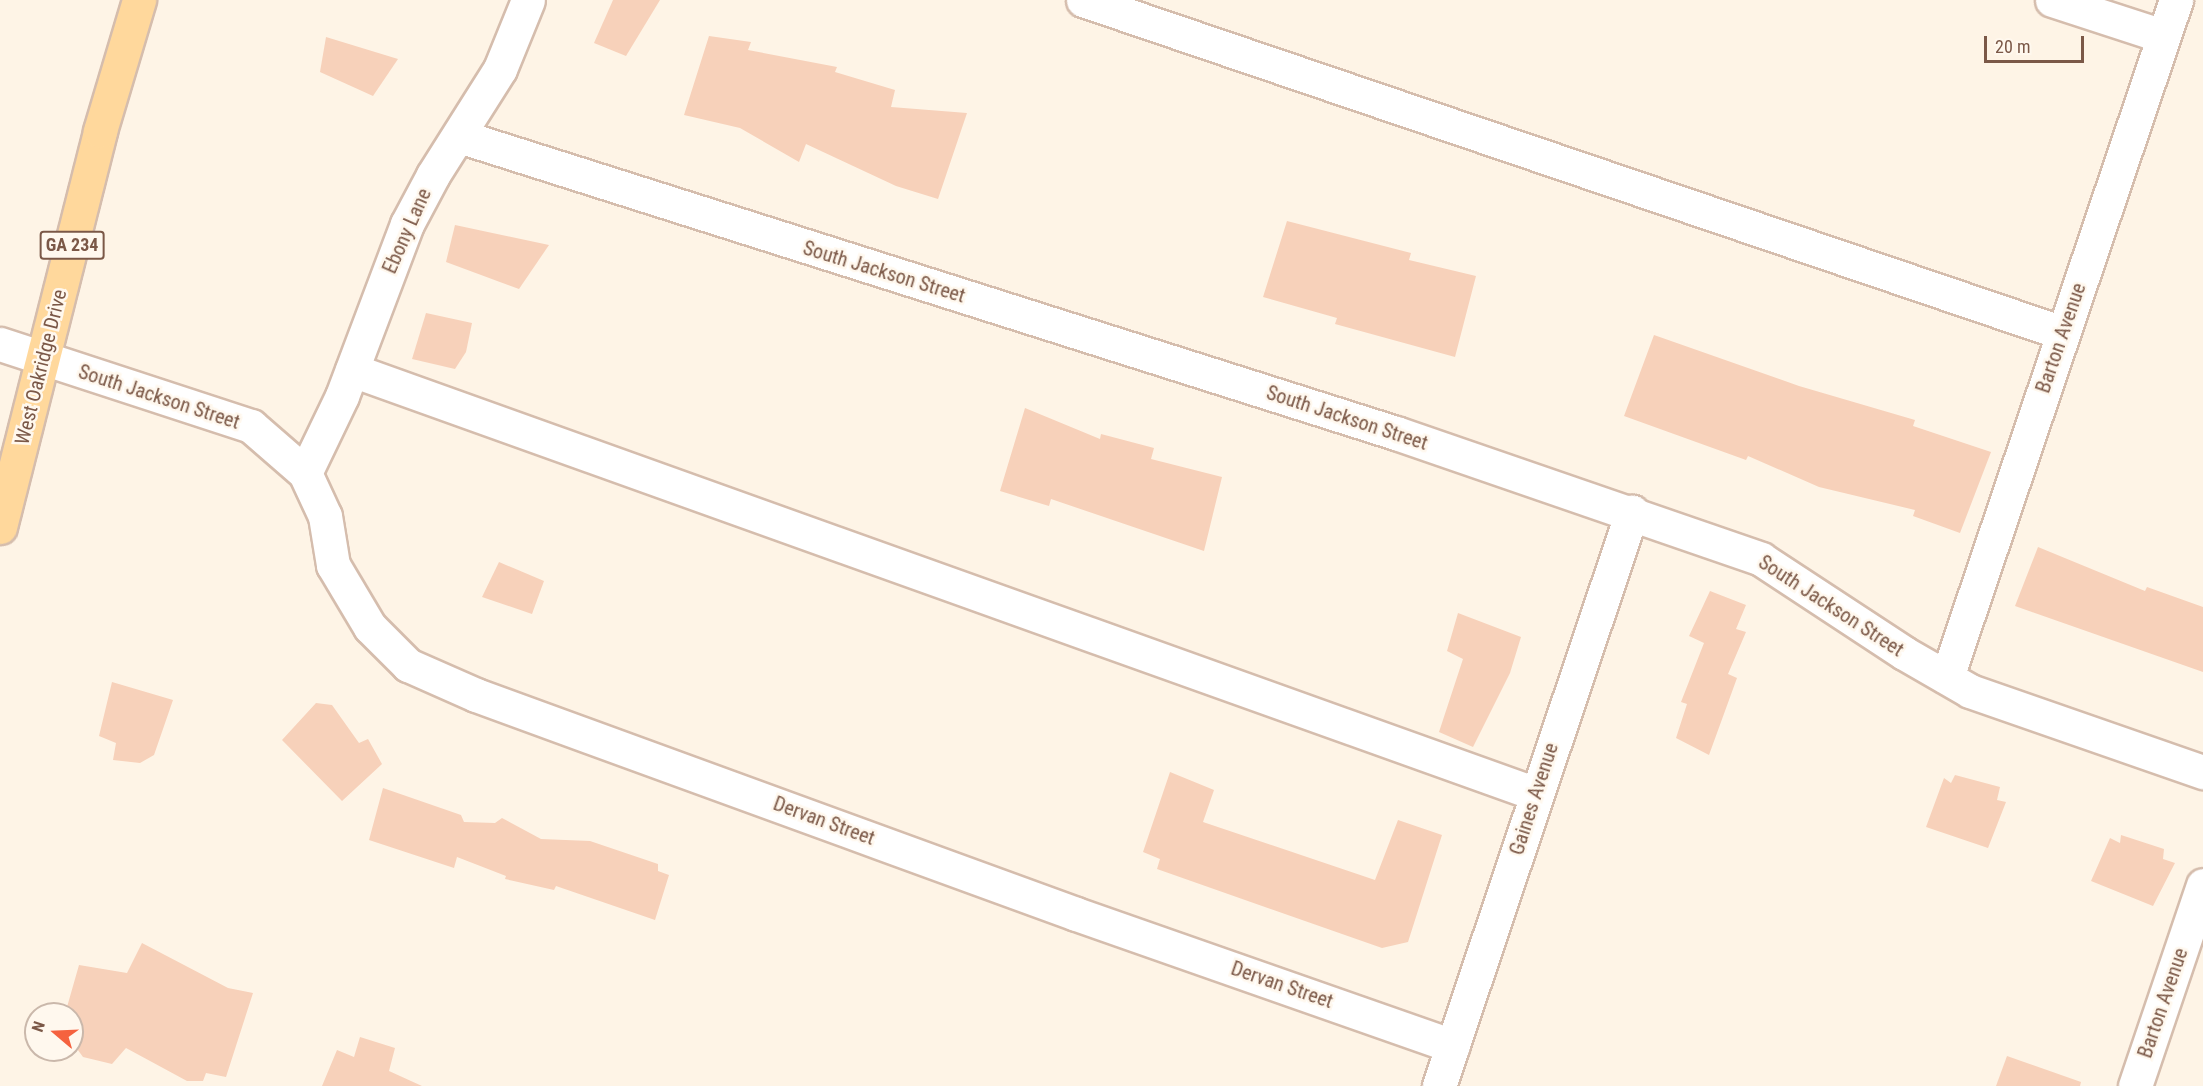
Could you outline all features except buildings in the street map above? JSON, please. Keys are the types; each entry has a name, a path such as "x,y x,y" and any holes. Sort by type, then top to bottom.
{"main road":[{"name":"West Oakridge Drive","path":"0,527 5,489 43,359 139,0"}],"street":[{"name":"Ebony Lane","path":"305,473 352,370 407,224 500,69 528,0"},
{"path":"1083,0 2063,333"},
{"path":"2052,0 2163,36"},
{"name":"Barton Avenue","path":"1947,678 2176,0"},
{"name":"South Jackson Street","path":"459,136 1632,512 1761,559 1947,678 1970,690 2203,772"},
{"name":"South Jackson Street","path":"0,344 251,426 305,473"},
{"path":"352,370 1536,794"},
{"name":"Dervan Street","path":"305,473 325,516 333,565 370,627 408,665 476,695 1076,914 1453,1046"},
{"name":"Gaines Avenue","path":"1439,1086 1632,512"},
{"name":"Barton Avenue","path":"2135,1086 2203,885"}]}
